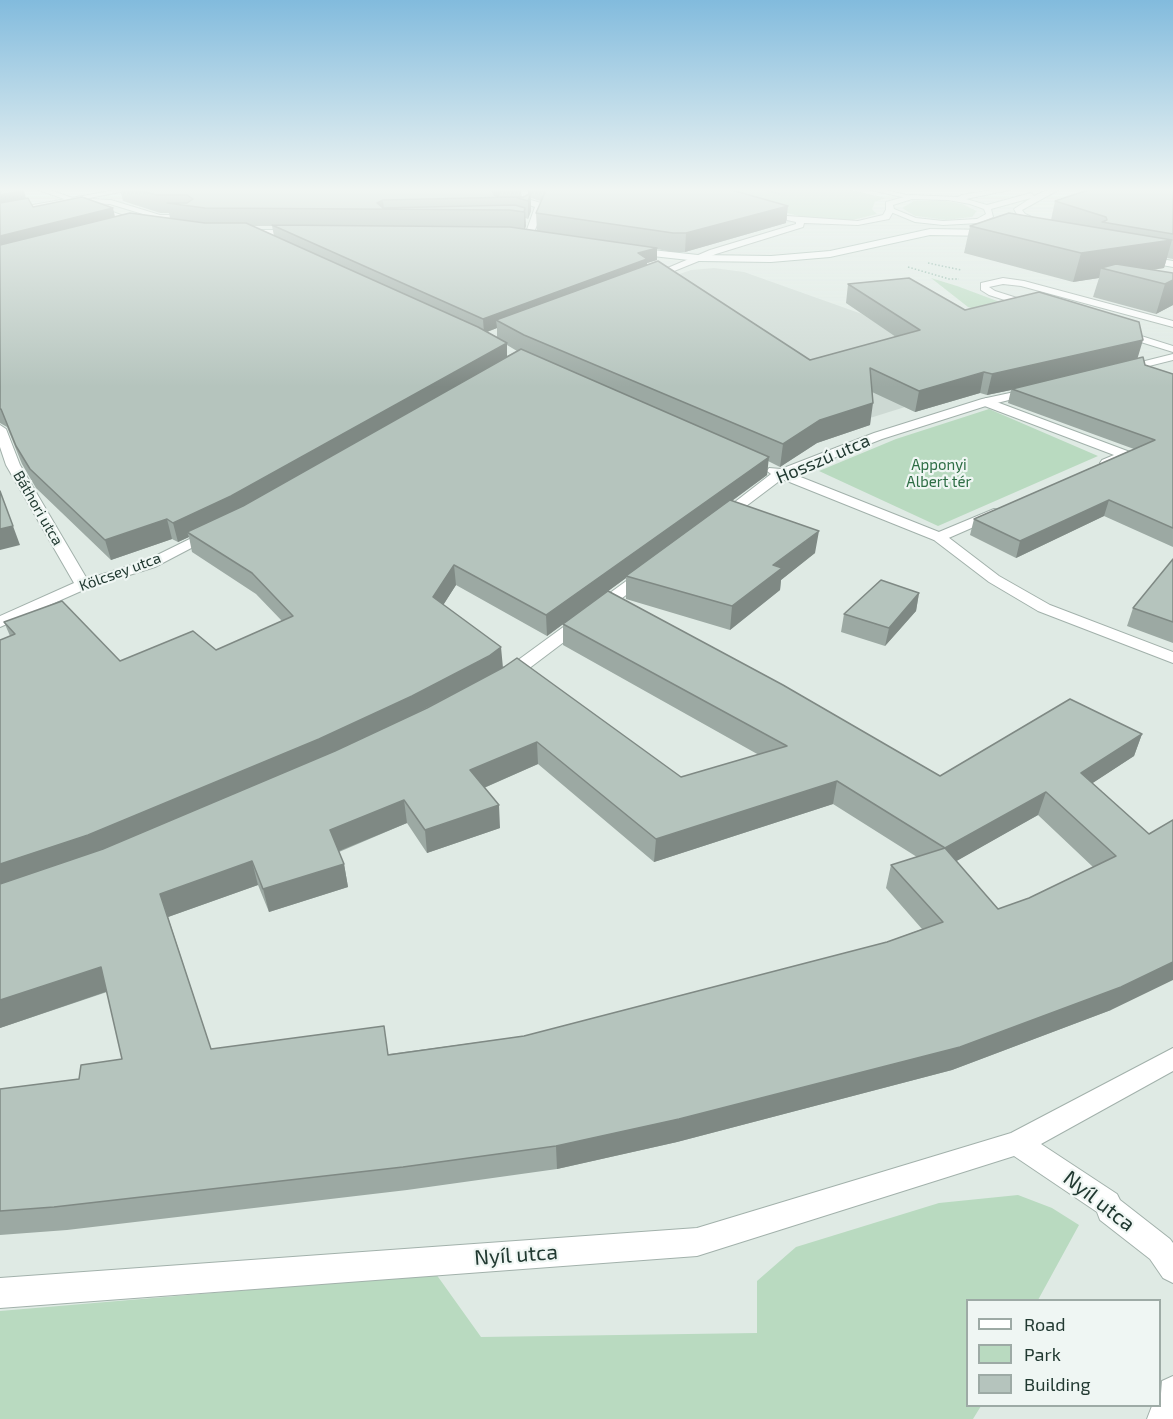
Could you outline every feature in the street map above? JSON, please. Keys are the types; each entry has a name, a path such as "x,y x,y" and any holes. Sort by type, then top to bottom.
{"street":[{"path":"674,255 698,258 771,259 819,255"},
{"path":"634,283 707,255"},
{"path":"1130,255 1173,264"},
{"path":"1043,309 986,290 984,285 1003,281 1021,283 1173,324"},
{"path":"1108,329 1173,349"},
{"path":"1107,373 1173,357"},
{"name":"Hosszú utca","path":"705,530 780,474 878,436 986,402 1041,389"},
{"path":"986,402 1125,455 1092,470"},
{"name":"Báthori utca","path":"0,429 13,465 83,585"},
{"path":"758,464 939,537 994,579 1044,608 1173,658"},
{"path":"939,537 1005,508"},
{"name":"Kölcsey utca","path":"0,622 83,585 150,564 220,530"},
{"path":"489,688 658,565"},
{"name":"Nyíl utca","path":"0,1293 698,1242 1017,1143 1173,1059"},
{"name":"Nyíl utca","path":"1017,1143 1107,1203 1110,1210 1160,1249 1173,1268"},
{"path":"1163,1419 1173,1392"}],"path":[{"path":"921,262 963,270"},
{"path":"905,266 949,279 959,279"}],"shaded area":[{"path":"714,268 744,272 862,314 896,336 918,335 956,400 915,412 905,407 870,418 651,284 691,270"}],"green space":[{"path":"931,278 1024,311 997,317 968,307"},
{"name":"Apponyi Albert tér","path":"989,409 1098,456 938,526 819,471 896,439"},
{"path":"1018,1195 1052,1208 1079,1225 1039,1299 966,1299 966,1407 980,1407 973,1419 0,1419 0,1311 436,1274 481,1337 757,1333 757,1281 796,1247 939,1203"}],"building":[{"path":"0,255 318,255 478,327 507,343 231,496 173,523 167,519 105,540 30,469 16,446 0,409"},
{"path":"340,255 641,255 647,259 483,319"},
{"path":"658,261 810,360 920,330 848,284 909,278 965,310 1039,292 1139,322 1143,340 992,374 984,372 919,391 870,368 873,403 820,420 783,444 524,335 496,320"},
{"path":"1116,264 1173,273 1173,280 1165,284 1101,268"},
{"path":"521,349 769,457 546,615 454,565 433,597 501,647 489,656 412,696 319,739 88,835 0,864 0,640 15,634 4,622 62,601 120,661 193,631 216,650 293,616 252,573 187,532 243,506"},
{"path":"1143,357 1145,365 1173,374 1173,528 1109,500 1020,541 974,519 1155,440 1012,389"},
{"path":"0,491 13,526 0,529"},
{"path":"730,500 819,531 773,565 782,568 732,606 626,576"},
{"path":"1173,559 1173,622 1133,608"},
{"path":"881,580 919,593 889,628 844,614"},
{"path":"608,591 783,685 940,776 1070,699 1142,734 1081,773 1149,834 1173,820 1173,962 1121,987 960,1047 679,1119 556,1146 403,1167 54,1207 0,1211 0,1089 79,1079 81,1065 122,1059 101,967 0,1000 0,884 103,849 335,751 427,708 517,658 681,777 787,746 563,624","holes":["537,742 656,839 837,781 945,848 891,865 943,922 887,942 524,1036 388,1055 384,1026 211,1049 160,894 252,861 263,889 344,864 330,830 404,800 425,830 499,805 470,770","1046,792 1116,856 1029,898 998,909 945,848"]}]}
